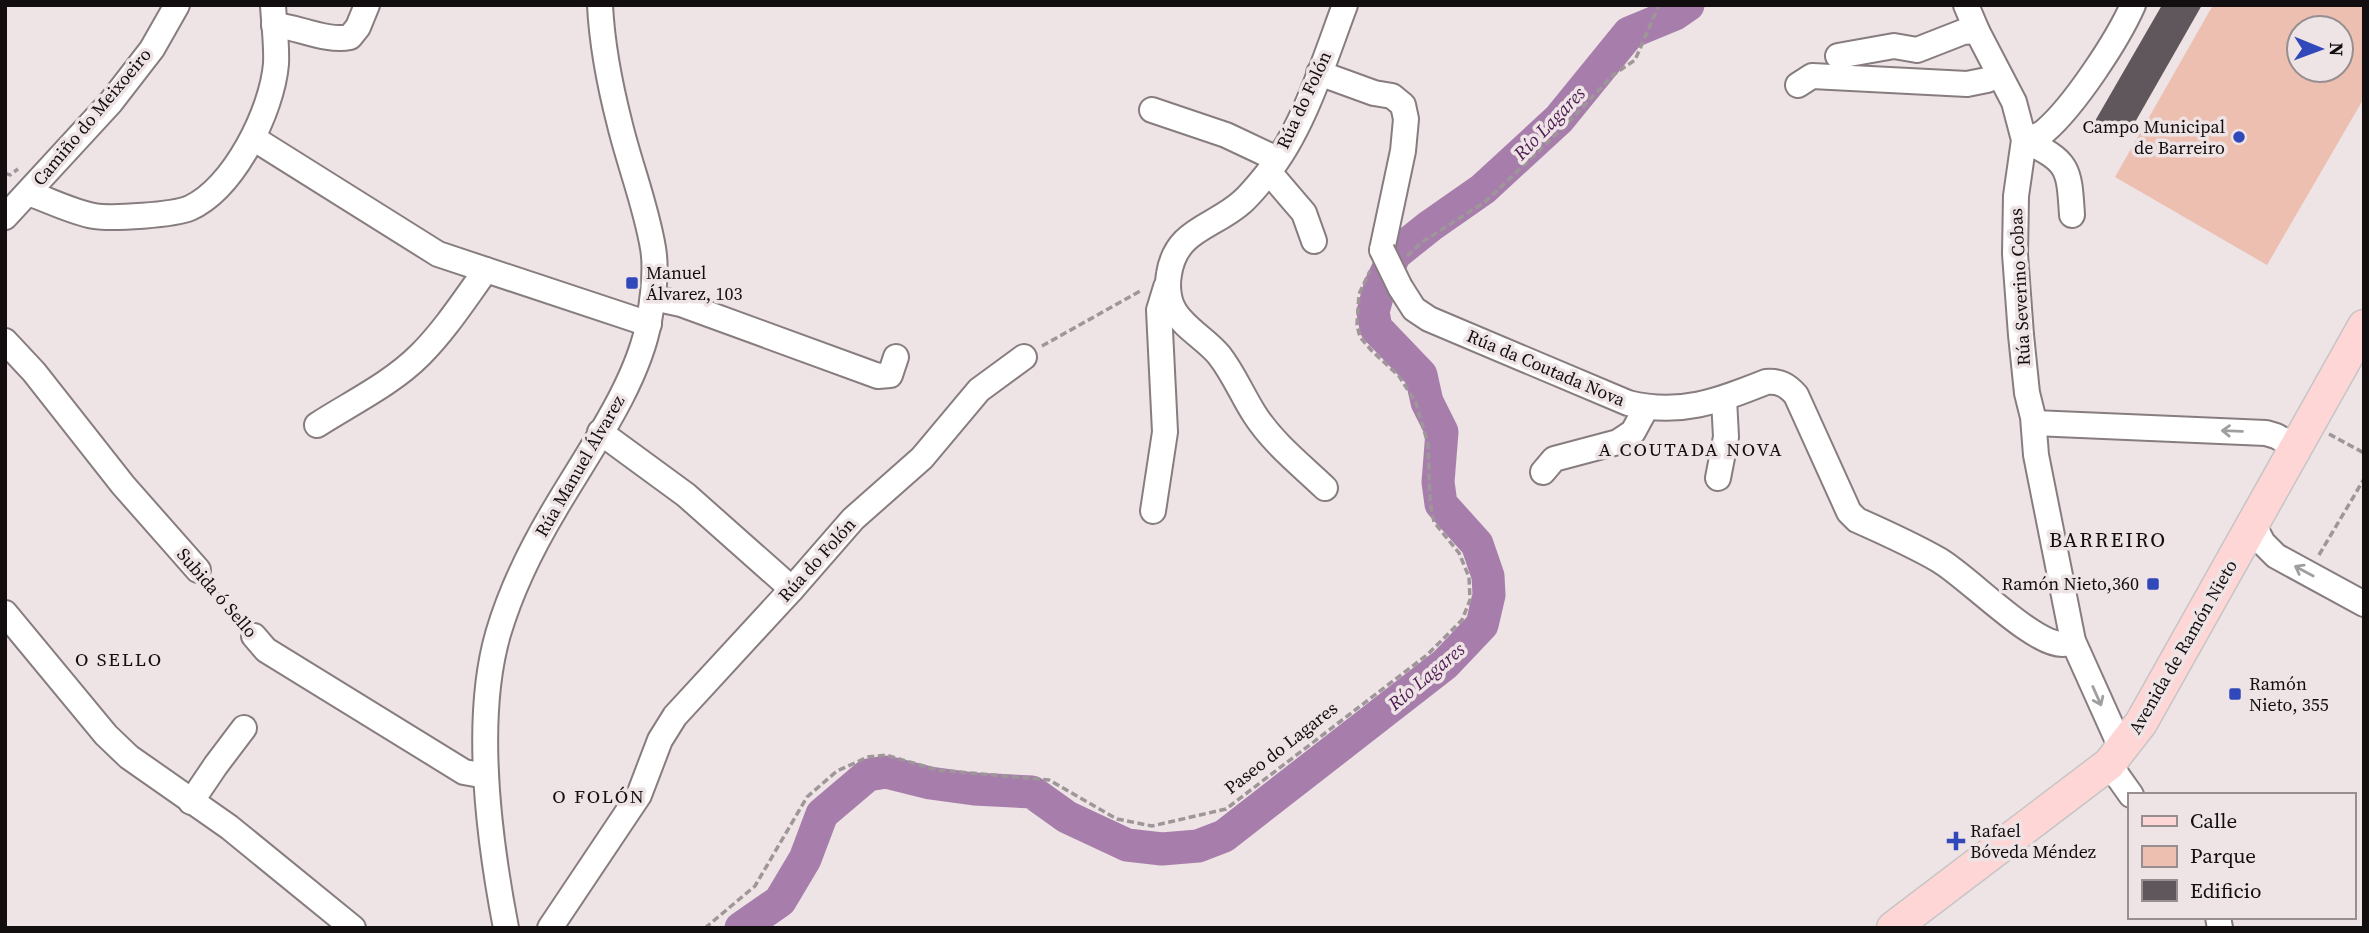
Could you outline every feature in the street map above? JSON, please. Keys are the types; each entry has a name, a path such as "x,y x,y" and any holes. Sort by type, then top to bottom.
{"main road":[{"name":"Avenida de Ramón Nieto","path":"1893,928 2115,757 2141,723 2296,447 2360,341"}],"street":[{"name":"Camiño do Meixoeiro","path":"5,217 111,102 152,49 177,5"},
{"path":"273,15 292,27 339,40 350,37 358,27 367,5"},
{"name":"Rúa Manuel Álvarez","path":"506,928 486,776 487,696 498,636 518,578 641,355 653,298 653,250 608,71 600,5"},
{"name":"Rúa do Folón","path":"1153,511 1165,432 1159,310 1173,260 1180,244 1241,203 1273,165 1293,131 1320,74 1345,5"},
{"name":"Rúa Severino Cobas","path":"1966,5 2014,102 2024,140 2016,196 2015,254 2027,393 2034,423 2036,454 2073,642 2130,793"},
{"path":"2024,140 2044,132 2074,100 2126,22 2133,5"},
{"name":"Camiño do Meixoeiro","path":"28,193 94,216 167,214 191,207 209,194 225,179 253,138 267,105 276,64 273,15"},
{"path":"1838,56 1894,46 1917,50 1963,32 1977,31"},
{"path":"1320,74 1374,93 1392,96 1403,105 1406,119 1403,151 1385,260"},
{"path":"1798,85 1812,76 1967,84 1987,80 1999,74"},
{"path":"1152,110 1226,135 1273,165 1304,213 1314,241"},
{"path":"253,138 438,254 649,324"},
{"path":"2024,140 2041,148 2065,166 2070,177 2072,215"},
{"name":"Rúa da Coutada Nova","path":"1385,260 1414,309 1429,319 1628,403 1646,408 1692,407 1766,382 1775,381 1787,385 1796,395 1849,512 1857,520 1938,560 1963,576 1987,599 2038,635 2061,645 2073,642"},
{"path":"317,425 418,357 442,331 486,270"},
{"name":"Rúa do Folón","path":"1169,276 1169,296 1173,310 1220,356 1254,414 1270,435 1325,488"},
{"path":"653,298 681,304 878,376 890,374 896,357"},
{"name":"Subida ó Sello","path":"5,341 34,372 123,485 198,570"},
{"name":"Rúa do Folón","path":"550,928 639,795 660,740 675,716 853,519 922,458 979,390 1024,357"},
{"path":"1718,478 1726,437 1724,398"},
{"path":"1543,472 1554,459 1618,442 1633,432 1646,408"},
{"path":"2034,423 2266,433 2296,447"},
{"path":"600,432 686,495 792,589"},
{"path":"2253,524 2263,544 2276,556 2364,604"},
{"path":"5,613 106,736 129,757 229,827 353,928"},
{"name":"Subida ó Sello","path":"254,636 266,649 464,772 486,776"},
{"path":"191,802 244,728"}],"path":[{"name":"Paseo do Lagares","path":"705,928 755,886 807,797 837,771 868,757 886,755 937,769 1049,780 1117,819 1152,826 1226,809 1427,655 1462,621 1470,600 1469,577 1459,553 1434,522 1430,501 1428,444 1416,403 1399,376 1372,352 1360,337 1357,325 1359,294 1385,260 1422,242 1485,202 1567,124 1613,75 1635,60 1658,7"},
{"path":"1024,357 1169,276"},
{"path":"2327,433 2364,453"},
{"path":"2317,559 2364,479"},
{"name":"Subida ó Sello","path":"198,570 254,636"}],"green space":[{"name":"Campo Municipal de Barreiro","path":"2213,5 2359,5 2364,8 2364,98 2267,265 2115,177"}],"building":[{"path":"2162,5 2202,5 2126,138 2095,121"}],"waterway":[{"name":"Río Lagares","path":"741,928 780,901 805,859 822,814 868,775 886,772 930,783 974,789 1032,792 1067,817 1127,845 1162,849 1198,846 1224,836 1445,664 1482,625 1489,595 1488,576 1477,544 1441,504 1438,482 1442,432 1427,402 1421,375 1376,328 1373,312 1380,286 1395,254 1483,189 1559,119 1629,33 1675,14 1688,5"}],"place":[{"name":"Campo Municipal de Barreiro","path":"2239,137"},
{"name":"Manuel Álvarez, 103","path":"632,283"},
{"name":"Ramón Nieto,360","path":"2153,584"},
{"name":"Ramón Nieto, 355","path":"2235,694"},
{"name":"Rafael Bóveda Méndez","path":"1956,841"}],"district":[{"name":"A COUTADA NOVA","path":"1691,449"},
{"name":"BARREIRO","path":"2108,540"},
{"name":"O SELLO","path":"119,659"},
{"name":"O FOLÓN","path":"599,796"}]}
